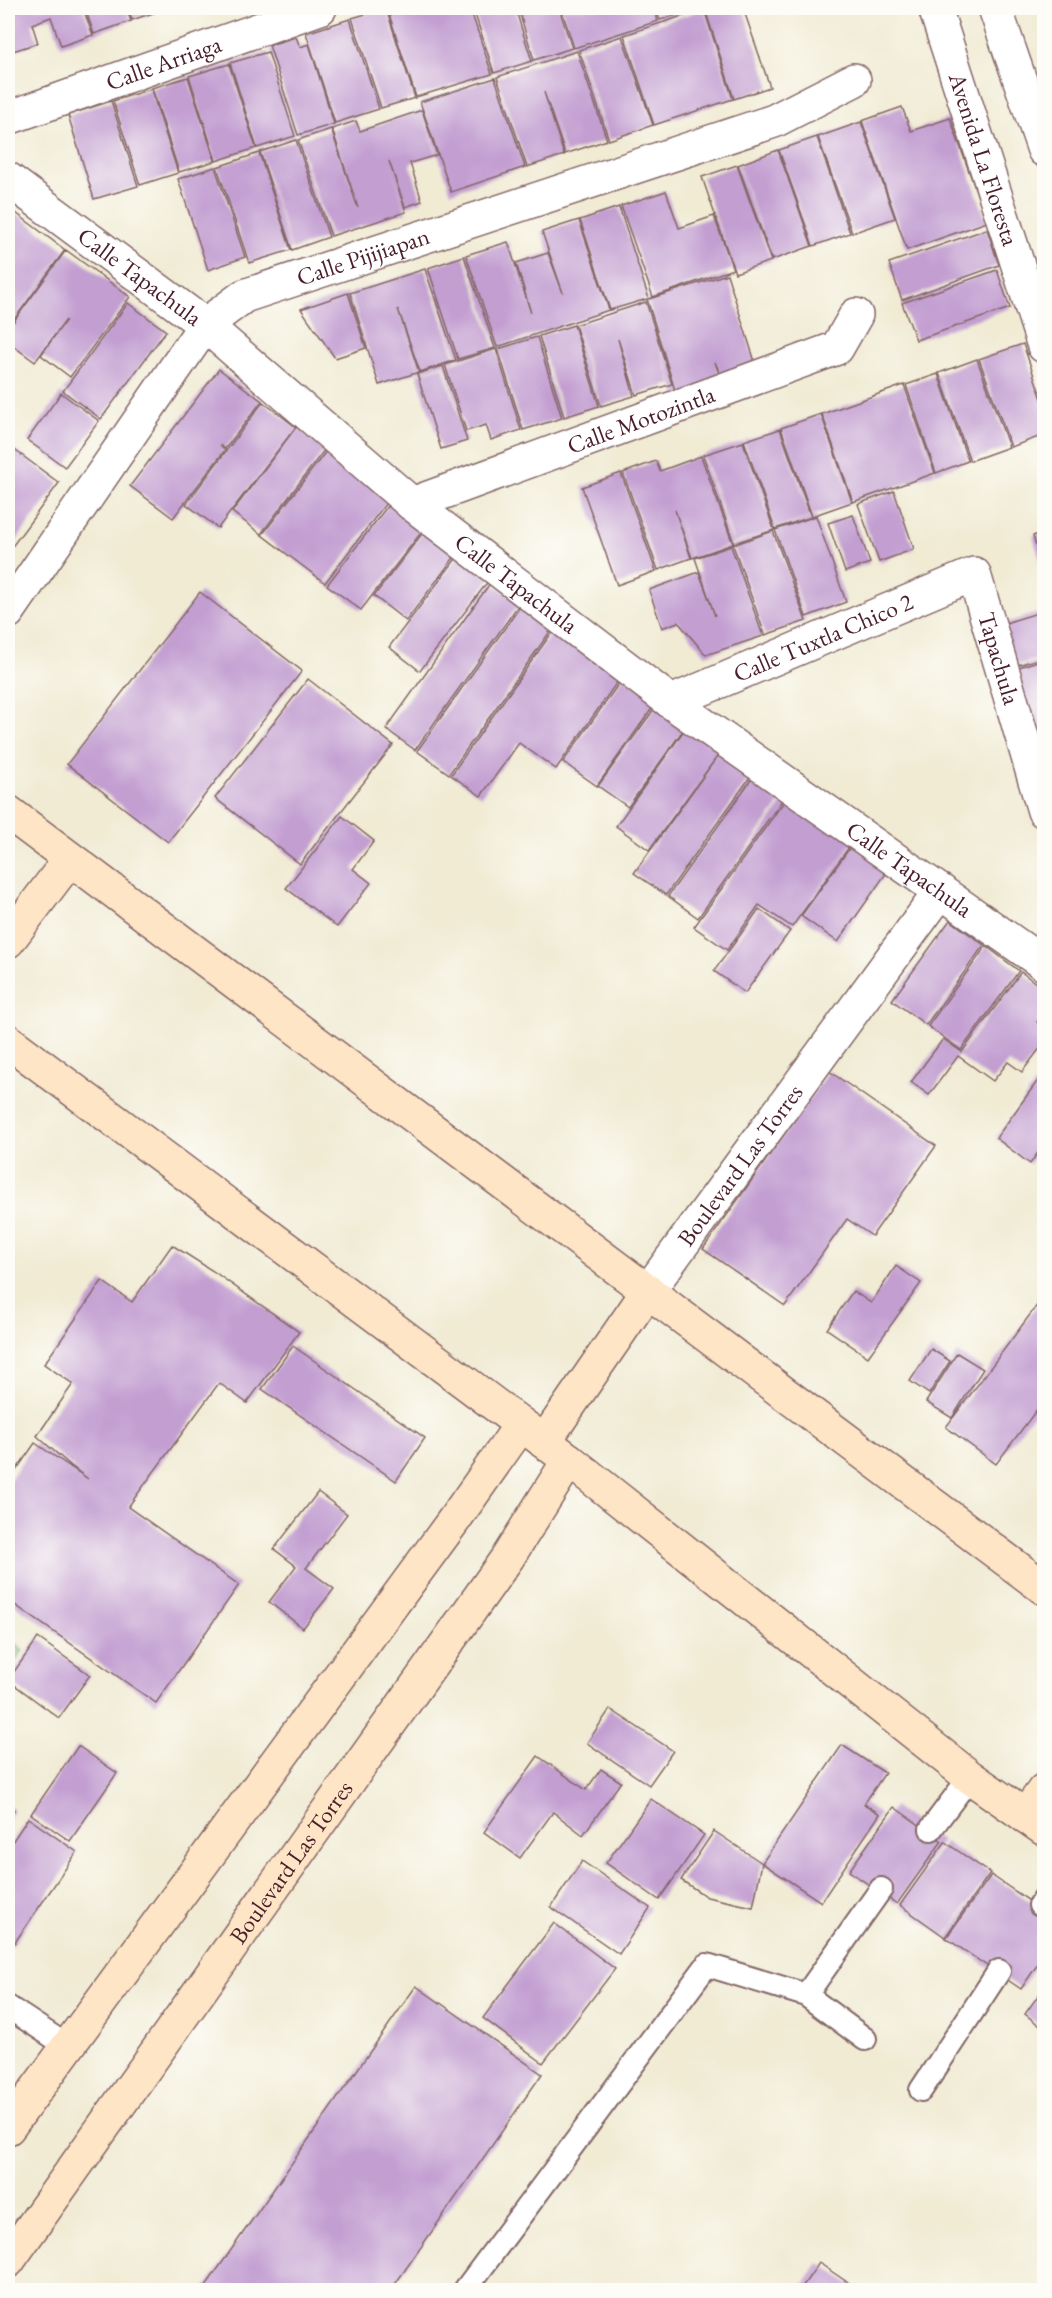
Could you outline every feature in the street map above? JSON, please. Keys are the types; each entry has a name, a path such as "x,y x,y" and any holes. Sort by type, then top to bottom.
{"street":[{"name":"Calle Arriaga","path":"8,118 320,8"},
{"name":"Avenida La Floresta","path":"935,8 1044,346"},
{"path":"995,8 1044,150"},
{"name":"Calle Pijijiapan","path":"8,612 205,325 244,296 774,121 854,80"},
{"name":"Calle Tapachula","path":"8,179 205,325 412,504 671,702 1044,964"},
{"name":"Calle Motozintla","path":"412,504 837,348 856,315"},
{"name":"Calle Tuxtla Chico 2","path":"671,702 974,574"},
{"name":"Tapachula","path":"974,574 1044,811"},
{"path":"8,812 1044,1588"},
{"path":"8,941 70,859"},
{"name":"Boulevard Las Torres","path":"8,2128 454,1520 545,1442 648,1291 941,891"},
{"path":"8,1041 545,1442 970,1777 1038,1812"},
{"name":"Boulevard Las Torres","path":"8,2262 508,1557 545,1442"}],"lane":[{"path":"931,1829 970,1777"},
{"path":"806,1995 881,1889"},
{"path":"465,2290 707,1965 806,1995 865,2039"},
{"path":"921,2090 999,1971"},
{"path":"8,2007 67,2046"}],"green space":[{"path":"8,1639 23,1650 8,1672"}],"building":[{"path":"8,8 83,8 93,35 61,46 51,17 32,24 38,43 13,51 8,37"},
{"path":"85,8 126,8 131,21 94,34"},
{"path":"128,8 168,8 132,20"},
{"path":"386,8 415,98 381,108 352,18"},
{"path":"387,8 470,8 492,74 416,97"},
{"path":"473,8 515,8 532,61 494,73"},
{"path":"518,8 559,8 572,48 534,60"},
{"path":"561,8 654,8 658,21 574,48"},
{"path":"655,8 699,8 660,20"},
{"path":"743,8 770,87 734,99 705,9"},
{"path":"704,9 733,99 654,125 624,35"},
{"path":"350,19 379,109 335,123 306,33"},
{"path":"622,36 653,125 609,140 579,50"},
{"path":"296,37 300,47 309,44 334,124 298,135 269,45"},
{"path":"577,51 607,140 565,154 544,92 564,155 527,167 497,77"},
{"path":"268,52 295,136 257,148 230,63"},
{"path":"229,64 256,148 216,161 189,76"},
{"path":"188,77 215,161 179,172 152,88"},
{"path":"495,78 525,167 451,192 420,102"},
{"path":"151,89 178,173 140,185 113,101"},
{"path":"111,101 138,186 94,199 68,115"},
{"path":"902,107 911,131 950,118 987,222 907,250 862,121"},
{"path":"422,110 437,155 410,163 422,201 405,207 389,161 406,212 331,236 298,140 331,129 358,208 332,129 356,121 360,131"},
{"path":"861,122 895,218 852,233 818,137"},
{"path":"817,137 850,233 813,246 779,150"},
{"path":"296,140 329,237 292,250 260,152"},
{"path":"778,150 812,246 772,260 738,165"},
{"path":"259,153 291,250 249,263 217,167"},
{"path":"737,165 771,261 735,273 702,177"},
{"path":"215,167 245,257 208,270 178,179"},
{"path":"666,191 679,228 714,216 733,269 653,297 621,206"},
{"path":"8,207 65,250 8,328"},
{"path":"619,207 649,299 727,274 756,365 721,376 715,362 722,383 677,397 647,299 610,310 580,220"},
{"path":"579,220 609,310 497,347 466,255 508,242 531,313 516,263 548,253 563,293 542,232"},
{"path":"987,229 999,265 902,300 889,263"},
{"path":"66,250 130,297 70,377 41,355 66,320 35,362 8,342 8,329"},
{"path":"464,256 495,348 458,359 428,268"},
{"path":"425,269 456,360 420,372 398,309 419,372 379,385 350,293"},
{"path":"997,270 1010,308 916,340 902,303"},
{"path":"348,293 366,348 335,358 301,309"},
{"path":"646,302 672,384 636,395 618,339 634,396 601,406 575,325"},
{"path":"128,303 166,331 101,419 63,391"},
{"path":"574,325 599,406 564,417 539,336"},
{"path":"537,337 562,418 523,430 498,349"},
{"path":"1023,344 1044,405 1044,435 1011,447 979,359"},
{"path":"496,349 521,430 491,440 486,425 466,431 445,365"},
{"path":"977,359 1009,447 970,461 939,373"},
{"path":"443,366 467,441 441,449 417,374"},
{"path":"219,369 262,401 225,449 220,445 225,450 173,518 130,486"},
{"path":"938,374 968,461 936,473 906,385"},
{"path":"904,385 935,473 853,502 822,414"},
{"path":"61,393 99,421 65,467 27,440"},
{"path":"263,402 296,427 218,528 186,504"},
{"path":"821,414 852,502 812,516 781,428"},
{"path":"296,427 325,449 261,534 232,512"},
{"path":"780,429 811,517 775,529 744,441"},
{"path":"743,442 774,530 734,543 703,455"},
{"path":"8,445 59,483 8,552"},
{"path":"327,450 390,498 325,583 262,535"},
{"path":"701,456 733,544 692,558 675,510 691,558 658,570 623,473 656,461 660,471"},
{"path":"621,473 656,571 617,585 582,487"},
{"path":"894,491 914,549 879,562 858,504"},
{"path":"392,500 427,525 361,610 327,585"},
{"path":"853,515 870,563 845,572 828,523"},
{"path":"816,516 846,602 806,617 775,530"},
{"path":"428,526 459,551 406,621 374,596"},
{"path":"773,531 806,621 765,635 733,545"},
{"path":"1044,532 1044,573 1033,536"},
{"path":"731,546 763,636 706,655 678,622 662,628 649,590 699,572 715,616 695,558"},
{"path":"461,552 493,575 420,671 389,647"},
{"path":"491,582 520,603 415,750 386,729"},
{"path":"200,592 302,671 168,842 67,764"},
{"path":"522,604 554,626 449,774 417,751"},
{"path":"1044,611 1044,657 1015,666 1002,624"},
{"path":"555,628 622,675 556,769 519,743 481,796 451,775"},
{"path":"1044,659 1044,744 1040,745 1016,668"},
{"path":"624,676 658,700 597,786 563,762"},
{"path":"308,679 393,745 300,864 215,798"},
{"path":"660,701 689,722 628,807 598,786"},
{"path":"690,722 756,769 666,895 634,873 722,750 649,850 616,826"},
{"path":"758,770 788,792 698,918 668,896"},
{"path":"790,793 855,839 792,927 759,905 727,950 694,927"},
{"path":"342,816 374,841 353,869 371,883 337,927 286,888"},
{"path":"856,839 892,865 838,942 801,916"},
{"path":"759,909 790,931 745,993 714,971"},
{"path":"950,920 984,945 926,1025 892,1000"},
{"path":"986,946 1019,971 961,1050 928,1026"},
{"path":"1021,972 1044,989 1044,1011 1037,1022 1044,1027 1044,1043 1022,1072 1008,1062 993,1081 958,1056 929,1095 911,1082 943,1039 962,1052"},
{"path":"829,1071 936,1146 872,1236 847,1219 785,1306 703,1249"},
{"path":"1044,1072 1044,1144 1030,1164 996,1138"},
{"path":"172,1245 299,1332 247,1403 219,1383 128,1507 239,1585 156,1703 8,1600 8,1482 35,1443 88,1479 37,1436 73,1384 44,1364 102,1281 132,1302"},
{"path":"896,1266 921,1283 868,1357 827,1329 853,1291 871,1303"},
{"path":"1044,1296 1044,1400 996,1464 946,1427"},
{"path":"293,1346 425,1438 396,1481 262,1389"},
{"path":"931,1349 950,1361 929,1394 910,1381"},
{"path":"957,1353 983,1369 952,1418 926,1402"},
{"path":"318,1492 347,1514 306,1568 334,1589 303,1628 269,1602 296,1566 274,1549"},
{"path":"38,1638 90,1675 59,1718 8,1680"},
{"path":"610,1709 673,1751 649,1785 587,1743"},
{"path":"842,1745 885,1773 864,1804 880,1814 821,1902 762,1863"},
{"path":"78,1746 117,1773 70,1841 31,1814"},
{"path":"538,1756 586,1790 601,1769 621,1782 583,1835 553,1812 520,1858 484,1832"},
{"path":"651,1799 704,1835 659,1900 606,1863"},
{"path":"8,1805 14,1810 8,1819"},
{"path":"894,1807 942,1841 897,1904 849,1871"},
{"path":"28,1818 77,1852 11,1948 8,1945 8,1848"},
{"path":"714,1831 762,1863 753,1907 707,1897 681,1880"},
{"path":"945,1842 990,1873 945,1937 900,1905"},
{"path":"582,1861 650,1908 619,1954 551,1907"},
{"path":"991,1875 1044,1911 1044,1955 1021,1989 946,1938"},
{"path":"554,1923 615,1969 543,2063 483,2018"},
{"path":"416,1986 542,2074 391,2290 203,2290"},
{"path":"1044,1987 1044,2029 1025,2014"},
{"path":"819,2263 859,2290 800,2290"}]}
